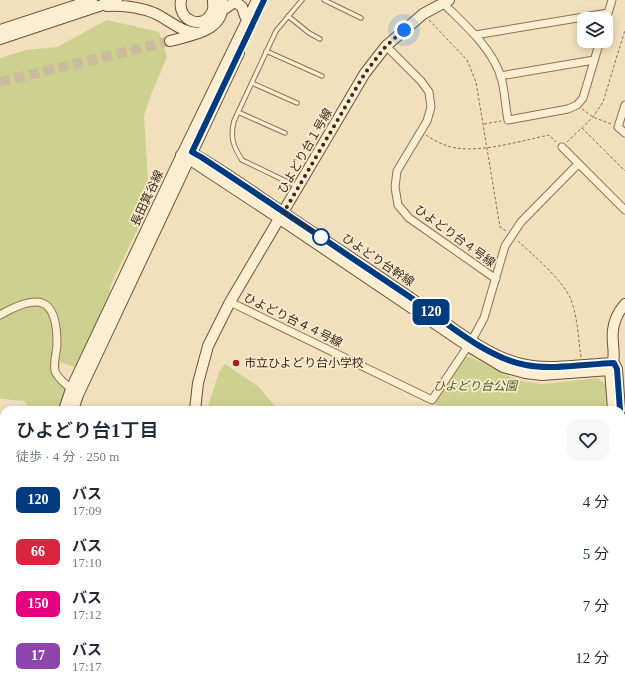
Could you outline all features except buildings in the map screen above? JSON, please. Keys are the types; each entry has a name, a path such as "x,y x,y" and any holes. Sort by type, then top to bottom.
{"street":[{"path":"3,30 70,0"},
{"path":"3,30 95,3 117,0"},
{"path":"181,0 180,10 183,15 195,22 205,20 209,17 213,9 213,0"},
{"path":"220,76 252,0"},
{"name":"長田箕谷線","path":"74,406 187,154 220,76 257,0"},
{"name":"長田箕谷線","path":"66,406 72,389 264,0"},
{"path":"608,12 612,0"},
{"path":"446,1 492,57 500,76 508,120 568,109 577,105 583,98 598,48"},
{"name":"ひよどり台１号線","path":"195,406 198,383 208,346 230,302 365,73 386,46 423,14 446,1"},
{"path":"170,41 199,33 212,27 217,22 222,5 237,2 242,7 245,16"},
{"path":"0,39 95,3 135,7 166,18 185,30 193,33 199,33"},
{"path":"475,35 577,20"},
{"name":"ひよどり台４号線","path":"386,46 421,81 429,92 432,107 428,121 397,171 395,187 398,205 409,218 496,279"},
{"path":"500,76 594,60"},
{"path":"625,105 618,126 625,133"},
{"path":"562,147 625,210"},
{"name":"ひよどり台幹線","path":"187,154 201,157 282,216 408,296 470,343 506,359 526,365 542,367 613,368"},
{"path":"470,343 484,318 505,246 521,222 578,164"},
{"path":"0,316 26,302 44,303 50,307 55,322 55,371 72,389"},
{"name":"ひよどり台４４号線","path":"230,302 432,400 470,343"},
{"path":"613,406 613,330 616,318 624,307"},
{"path":"613,368 619,406"}],"lane":[{"path":"298,187 242,160 232,140 231,132 238,112 276,31 302,0"},
{"path":"324,0 361,18"},
{"path":"288,16 309,33 320,38"},
{"path":"266,51 322,76"},
{"path":"252,83 297,103"},
{"path":"238,112 285,133"}],"path":[{"path":"423,14 467,60 476,82 500,227 512,235 561,284 571,298 576,315 581,358"},
{"path":"421,132 446,146 458,149 472,150 487,148 549,135 562,147 593,118 603,102 625,30"},
{"path":"577,105 593,118 618,126"},
{"path":"484,124 508,120"},
{"path":"582,128 625,171"}],"green space":[{"path":"107,20 159,32 167,57 150,97 144,116 148,180 154,196 112,282 108,296 77,368 60,362 59,371 66,391 61,406 29,406 24,401 0,399 0,58 26,50 57,47"},
{"name":"ひよどり台公園","path":"465,357 471,357 521,381 543,384 598,378 605,384 606,406 438,406 435,403"},
{"path":"225,364 259,387 275,406 208,406 219,372"}],"tunnel":[{"path":"0,82 170,41"}],"bus line":[{"name":"120","path":"264,0 192,152 481,346 506,359 526,365 542,367 614,363 617,369 620,406"}],"place":[{"name":"市立ひよどり台小学校","path":"236,363"}],"route":[{"path":"321,237 284,212 365,73 386,46 404,30"}]}
